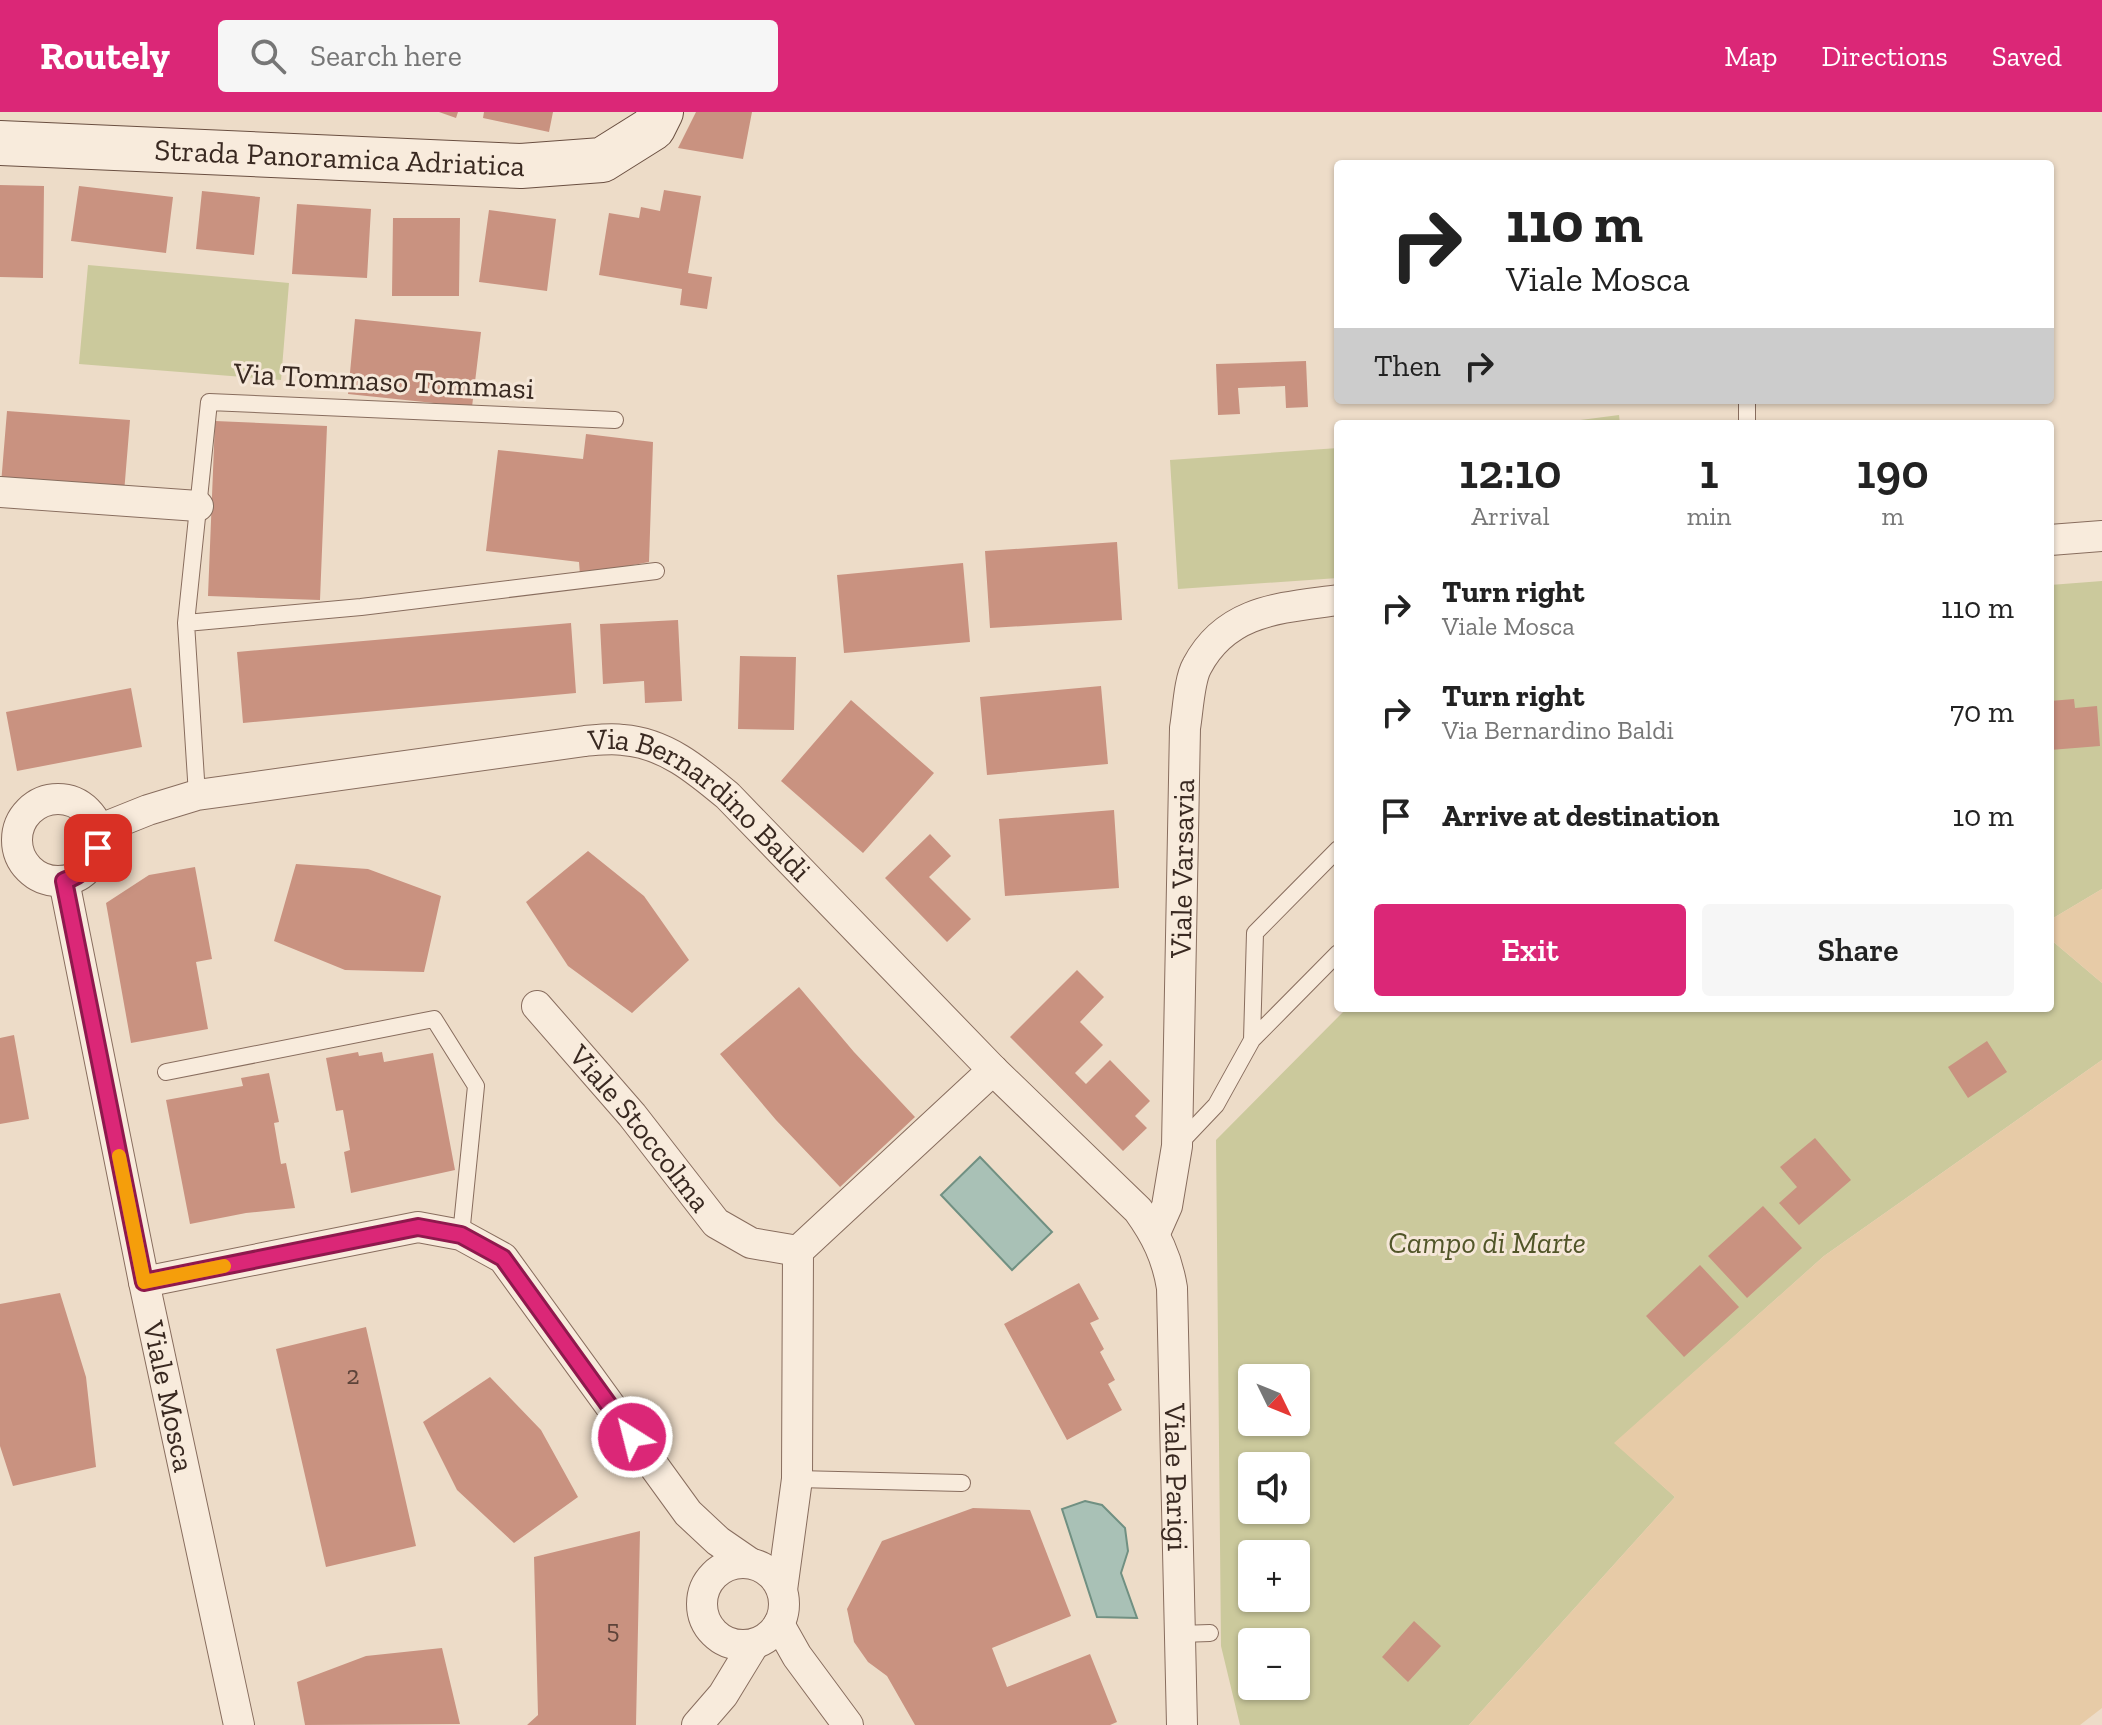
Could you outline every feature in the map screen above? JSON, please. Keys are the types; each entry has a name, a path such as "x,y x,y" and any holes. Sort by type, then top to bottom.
{"street":[{"name":"Strada Panoramica Adriatica","path":"0,143 521,166 602,160 653,128 661,112"},
{"path":"0,492 198,506"},
{"path":"2054,540 2102,536"},
{"name":"Viale Varsavia","path":"1155,1233 1167,1206 1177,1146 1185,728 1196,668 1223,632 1263,611 1334,601"},
{"name":"Via Bernardino Baldi","path":"98,830 197,795 585,741 624,740 660,749 694,767 728,796 993,1070 1138,1210 1155,1233"},
{"path":"48,800 69,800 87,811 98,830 98,848 92,864 80,875 64,881 44,879 13,862 17,849 15,809 48,800"},
{"name":"Viale Mosca","path":"64,881 144,1282 239,1725"},
{"name":"Viale Stoccolma","path":"537,1006 632,1115 716,1223 751,1243 798,1251"},
{"path":"688,1513 699,1552 702,1611 707,1624 726,1642 740,1646 764,1640 779,1624 784,1602 782,1590 797,1479 798,1251 993,1070"},
{"path":"144,1282 418,1227 461,1235 503,1258 688,1513 718,1541 750,1563 770,1572 782,1590"},
{"name":"Viale Parigi","path":"1155,1233 1167,1262 1172,1288 1195,1634 1182,1725"},
{"path":"702,1596 706,1584 724,1566 750,1563"},
{"path":"779,1624 797,1656 848,1725"},
{"path":"697,1725 731,1685 754,1644"}],"lane":[{"name":"Via Tommaso Tommasi","path":"197,795 186,623 209,402 615,420"},
{"path":"186,623 361,607 656,571"},
{"path":"1252,1040 1255,933 1334,853"},
{"path":"1177,1146 1216,1105 1252,1040 1334,957"},
{"path":"166,1072 434,1019 476,1086 461,1235"},
{"path":"797,1479 962,1483"}],"green space":[{"path":"88,265 289,283 281,380 79,364"},
{"path":"1619,415 1620,420 1581,420"},
{"path":"1334,448 1334,578 1178,589 1170,460"},
{"path":"2102,581 2102,889 2054,918 2054,585"},
{"name":"Campo di Marte","path":"2054,942 2102,983 2102,1060 1824,1256 1615,1443 1675,1497 1469,1725 1240,1725 1221,1646 1216,1140 1343,1012 2054,1012"}],"sand":[{"path":"2102,889 2102,983 2054,942 2054,918"},
{"path":"2102,1060 2102,1708 2080,1725 1469,1725 1675,1497 1614,1443 1824,1256"}],"shaded area":[{"path":"980,1157 1052,1232 1012,1270 941,1195"},
{"path":"1085,1501 1102,1505 1125,1528 1128,1551 1121,1573 1137,1618 1097,1617 1062,1509"}],"building":[{"path":"439,112 458,112 456,118"},
{"path":"484,112 553,112 549,132 483,118"},
{"path":"696,112 752,112 743,159 678,148"},
{"path":"0,185 44,186 43,278 0,277"},
{"path":"79,186 173,197 166,253 71,241"},
{"path":"664,190 701,196 688,273 712,277 707,309 680,305 682,289 599,275 609,213 639,218 641,207 660,211"},
{"path":"202,191 260,197 254,255 196,249"},
{"path":"297,204 371,209 367,278 292,274"},
{"path":"489,210 556,219 547,291 479,282"},
{"path":"393,218 460,218 459,296 392,296"},
{"path":"355,319 481,332 472,407 348,394"},
{"path":"1306,361 1308,407 1286,408 1285,386 1238,388 1240,414 1218,415 1216,364"},
{"path":"7,411 130,420 124,493 1,484"},
{"path":"215,421 327,426 320,600 208,596"},
{"path":"586,434 653,442 649,562 580,575 579,562 486,551 498,450 583,459"},
{"path":"1117,542 1122,620 990,628 985,551"},
{"path":"963,563 970,642 844,653 837,575"},
{"path":"678,620 682,701 645,703 644,681 603,684 600,624"},
{"path":"571,623 576,693 243,723 237,652"},
{"path":"740,656 796,657 794,730 738,729"},
{"path":"1101,686 1108,764 987,775 980,697"},
{"path":"131,688 142,747 17,771 6,712"},
{"path":"2074,699 2075,708 2097,706 2100,746 2054,750 2054,701"},
{"path":"851,700 934,773 863,853 781,781"},
{"path":"1114,810 1119,888 1005,896 999,819"},
{"path":"930,834 951,856 929,877 971,919 947,942 885,878"},
{"path":"588,851 644,896 689,960 632,1013 568,966 526,902"},
{"path":"296,864 368,869 441,896 424,972 345,970 274,941"},
{"path":"195,867 212,959 196,962 208,1029 131,1043 106,903 149,875"},
{"path":"1077,970 1104,997 1080,1022 1103,1045 1075,1073 1086,1084 1110,1060 1150,1101 1135,1116 1147,1128 1123,1151 1010,1037"},
{"path":"799,987 915,1117 840,1187 776,1120 720,1054"},
{"path":"14,1035 29,1119 0,1124 0,1038"},
{"path":"1987,1041 2007,1072 1968,1098 1948,1067"},
{"path":"358,1052 359,1056 382,1052 384,1062 433,1053 455,1170 351,1193 344,1152 350,1150 343,1110 336,1111 326,1058"},
{"path":"269,1073 279,1122 274,1123 281,1164 286,1163 295,1208 246,1213 190,1224 166,1100 243,1086 241,1078"},
{"path":"1815,1138 1851,1180 1799,1225 1779,1203 1797,1187 1780,1167"},
{"path":"1763,1206 1802,1248 1747,1298 1708,1256"},
{"path":"1700,1265 1739,1307 1684,1357 1646,1316"},
{"path":"1079,1283 1099,1319 1090,1323 1104,1349 1100,1352 1115,1380 1108,1384 1122,1410 1067,1440 1004,1324"},
{"path":"60,1293 86,1377 96,1467 13,1486 0,1446 0,1304"},
{"path":"366,1327 416,1546 326,1567 276,1349"},
{"path":"490,1377 541,1430 578,1497 514,1543 457,1490 423,1422"},
{"path":"973,1508 1030,1510 1071,1616 992,1648 1007,1687 1090,1654 1117,1722 1110,1725 915,1725 887,1676 868,1662 854,1642 847,1609 882,1541"},
{"path":"640,1531 636,1725 527,1725 538,1715 534,1557"},
{"path":"1414,1621 1441,1646 1408,1682 1382,1657"},
{"path":"442,1648 460,1724 305,1725 297,1682 366,1656"}],"slow traffic":[{"path":"119,1156 144,1282 224,1266"}],"route":[{"path":"98,848 92,864 80,875 64,881 144,1282 418,1227 461,1235 503,1258 632,1437"}]}
